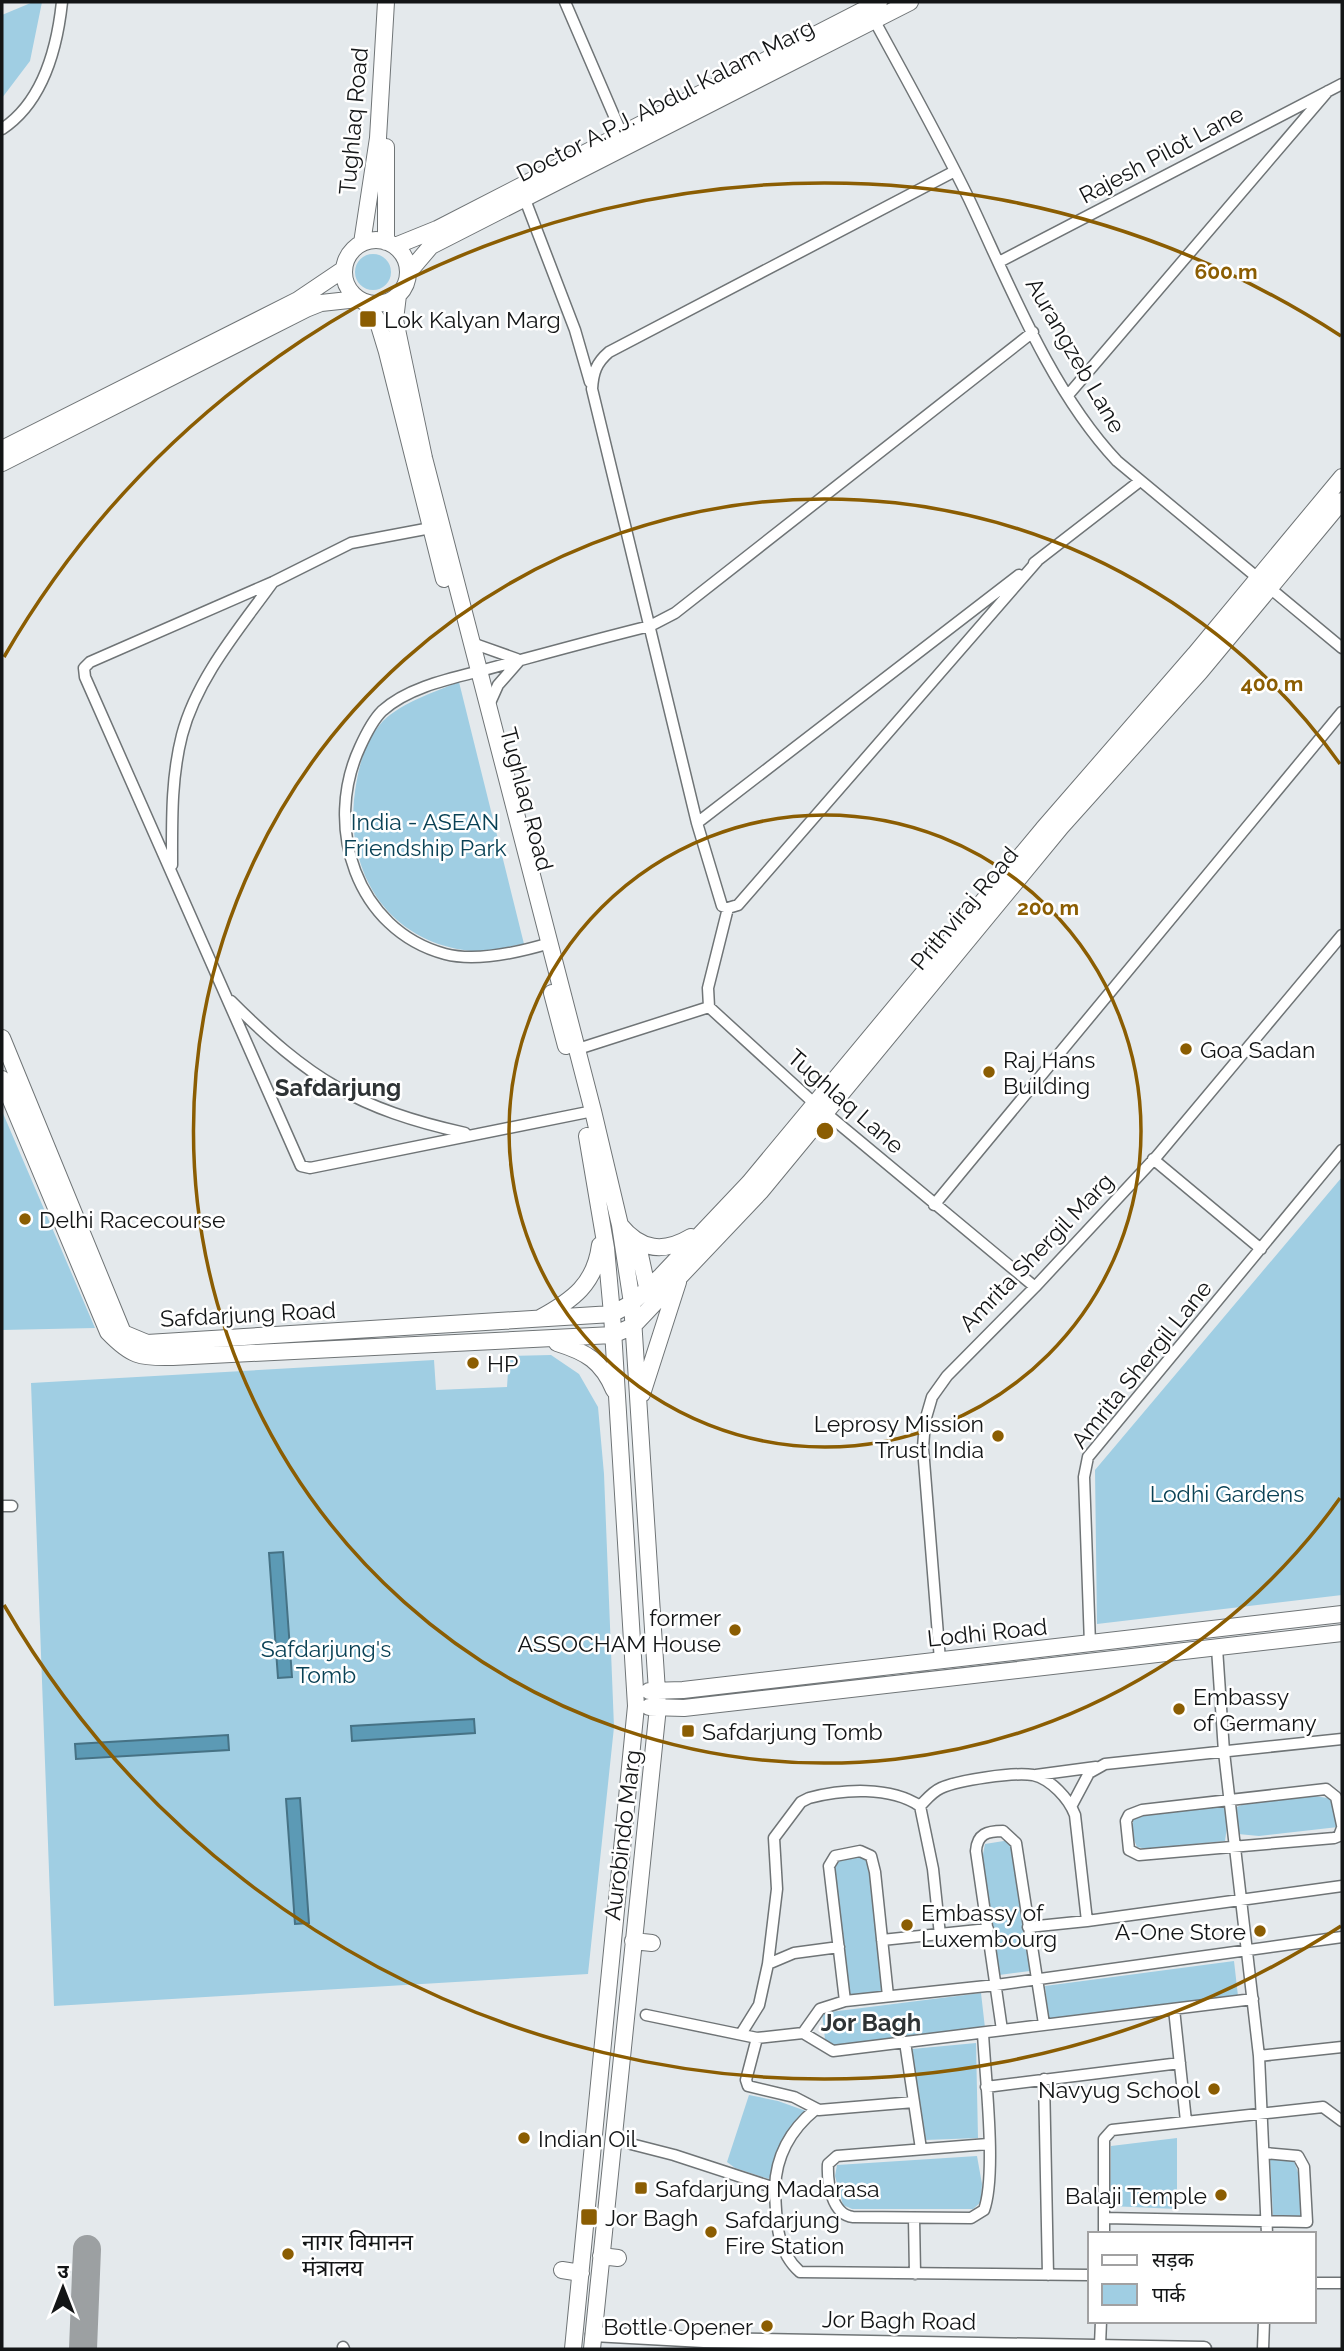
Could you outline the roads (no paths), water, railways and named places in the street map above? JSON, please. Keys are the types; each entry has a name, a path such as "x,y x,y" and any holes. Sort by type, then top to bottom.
{"main road":[{"name":"Tughlaq Road","path":"362,243 378,138 386,2"},
{"name":"Tughlaq Road","path":"390,244 386,139 395,2"},
{"name":"Doctor A.P.J. Abdul Kalam Marg","path":"439,235 621,132 873,10 910,2"},
{"name":"Doctor A.P.J. Abdul Kalam Marg","path":"439,235 524,197 873,10"},
{"path":"362,301 348,288 344,269 351,251 362,243 390,244 439,235"},
{"path":"2,463 306,309 321,303 362,301 381,304 398,295 408,273 439,235"},
{"path":"390,244 404,257 408,273"},
{"path":"2,449 298,300 344,269"},
{"name":"Tughlaq Road","path":"398,295 395,320 436,527 472,643 475,672 489,705 546,945 578,1049 602,1226 613,1335"},
{"name":"Tughlaq Road","path":"362,301 377,319 475,672 588,1112 620,1225 633,1326"},
{"name":"Prithviraj Road","path":"612,1314 632,1303 820,1108 1264,581 1342,477"},
{"name":"Prithviraj Road","path":"1264,581 1342,501"},
{"name":"Safdarjung Road","path":"2,1038 123,1333 147,1343 612,1314"},
{"name":"Safdarjung Road","path":"2,1079 107,1332 127,1352 148,1358 613,1335"},
{"name":"Prithviraj Road","path":"613,1335 633,1326 761,1191 820,1108"},
{"path":"620,1225 637,1241 661,1250 679,1244 700,1231"},
{"path":"535,1320 564,1305 585,1287 598,1260 602,1226"},
{"path":"637,1241 647,1287"},
{"path":"639,1403 681,1277"},
{"path":"435,1326 436,1344"},
{"name":"Aurobindo Marg","path":"593,2342 658,1699 633,1326"},
{"name":"Aurobindo Marg","path":"573,2349 636,1699 613,1335"},
{"path":"546,1339 587,1353 596,1360 618,1399"},
{"name":"Lodhi Road","path":"636,1699 658,1699 940,1660 1342,1614"},
{"name":"Lodhi Road","path":"658,1699 684,1707 1342,1633"},
{"path":"633,1941 652,1943"},
{"path":"579,2127 596,2126"},
{"path":"574,2174 591,2178"},
{"path":"601,2256 618,2258"},
{"path":"562,2270 581,2273"}],"street":[{"path":"2,129 36,97 55,47 62,2"},
{"path":"565,2 621,132"},
{"name":"Aurangzeb Lane","path":"873,10 955,171 1032,332 1092,433 1140,481 1342,648"},
{"name":"Rajesh Pilot Lane","path":"999,262 1342,83"},
{"path":"1069,394 1328,91"},
{"path":"592,389 593,373 600,360 609,352 955,171"},
{"path":"524,197 575,330 592,389 697,823 719,900 728,908"},
{"path":"546,945 474,956 448,954 426,947 386,920 365,896 352,868 345,837 345,803 350,769 364,737 383,711 416,691 475,672 650,626 675,613 1032,332"},
{"path":"697,823 1140,481"},
{"path":"436,527 351,543 273,582 90,662 84,668 85,677 298,1163 305,1168 588,1112"},
{"path":"728,908 738,905 1039,559"},
{"path":"172,871 172,801 182,734 195,700 216,664 273,582"},
{"path":"472,643 520,660"},
{"path":"489,705 498,685 520,660"},
{"path":"934,1205 1342,712"},
{"path":"578,1049 709,1007 708,988 728,908"},
{"name":"Amrita Shergil Marg","path":"940,1660 923,1448 925,1421 932,1397 947,1376 1035,1287 1153,1160 1342,936"},
{"path":"226,997 279,1049 339,1090 380,1109 471,1134"},
{"name":"Tughlaq Lane","path":"709,1007 820,1108 1035,1287"},
{"name":"Amrita Shergil Lane","path":"1090,1644 1084,1477 1088,1457 1342,1150"},
{"path":"1153,1160 1261,1249"},
{"path":"1217,1648 1224,1752 1243,1900 1264,2113 1267,2228"},
{"path":"920,1806 931,1793 956,1783 1342,1739"},
{"path":"1072,1805 1084,1780 1096,1767"},
{"path":"1033,1775 1046,1781 1072,1805 1077,1826 1087,1920"},
{"path":"1326,1789 1336,1797 1342,1827 1339,1836 1334,1838 1139,1855 1133,1853 1128,1846 1126,1821 1134,1811 1326,1789"},
{"path":"741,2034 759,2005 768,1964 777,1889 774,1838 801,1802 819,1795 884,1791 909,1798 920,1806 933,1868 940,1935"},
{"path":"1002,2030 976,1851 977,1842 982,1835 992,1831 1003,1831 1016,1843 1044,2024"},
{"path":"845,2001 829,1866 830,1860 842,1853 860,1851 872,1856 888,1996"},
{"path":"1028,1927 1342,1886"},
{"path":"882,1940 988,1929"},
{"path":"803,2033 820,2009 845,2001 996,1985 1247,1948 1342,1937"},
{"path":"768,1964 794,1953 839,1947"},
{"path":"646,2015 757,2038 803,2033 833,2050 1252,1999"},
{"path":"1174,2009 1186,2121"},
{"path":"983,2033 988,2144 987,2201 978,2216 845,2217 836,2208 828,2164 837,2156 988,2144"},
{"path":"757,2038 746,2080 748,2086 794,2098 816,2109 914,2102"},
{"path":"905,2042 921,2149"},
{"path":"1259,2056 1342,2047"},
{"path":"986,2087 1180,2063"},
{"path":"1044,2079 1048,2275"},
{"path":"1104,2232 1105,2135 1112,2130 1325,2107 1342,2121"},
{"path":"816,2109 800,2122 789,2138 775,2169 780,2241 787,2261 800,2273 1088,2275"},
{"path":"631,2144 674,2155 775,2189"},
{"path":"1104,2218 1267,2228 1307,2222 1304,2167 1298,2156 1265,2153"},
{"path":"914,2218 915,2274"},
{"path":"1316,2283 1342,2283"},
{"path":"1100,2345 1101,2323"},
{"path":"1263,2349 1264,2323"},
{"name":"Jor Bagh Road","path":"593,2342 704,2345 1100,2345 1203,2349"}],"place":[{"name":"Lok Kalyan Marg","path":"368,319"},
{"name":"Goa Sadan","path":"1186,1049"},
{"name":"Raj Hans Building","path":"989,1072"},
{"name":"Delhi Racecourse","path":"25,1219"},
{"name":"HP","path":"473,1363"},
{"name":"Leprosy Mission Trust India","path":"998,1436"},
{"name":"former ASSOCHAM House","path":"735,1630"},
{"name":"Embassy of Germany","path":"1179,1709"},
{"name":"Safdarjung Tomb","path":"688,1731"},
{"name":"Embassy of Luxembourg","path":"907,1925"},
{"name":"A-One Store","path":"1260,1931"},
{"name":"Navyug School","path":"1214,2089"},
{"name":"Indian Oil","path":"524,2138"},
{"name":"Safdarjung Madarasa","path":"641,2188"},
{"name":"Balaji Temple","path":"1221,2195"},
{"name":"Jor Bagh","path":"589,2217"},
{"name":"Safdarjung Fire Station","path":"711,2232"},
{"name":"नागर विमानन मंत्रालय","path":"288,2254"},
{"name":"Bottle Opener","path":"767,2326"}],"district":[{"name":"Safdarjung","path":"338,1087"},
{"name":"Jor Bagh","path":"871,2022"}],"park label":[{"name":"India - ASEAN Friendship Park","path":"425,834"},
{"name":"Lodhi Gardens","path":"1227,1493"},
{"name":"Safdarjung's Tomb","path":"326,1661"}]}
